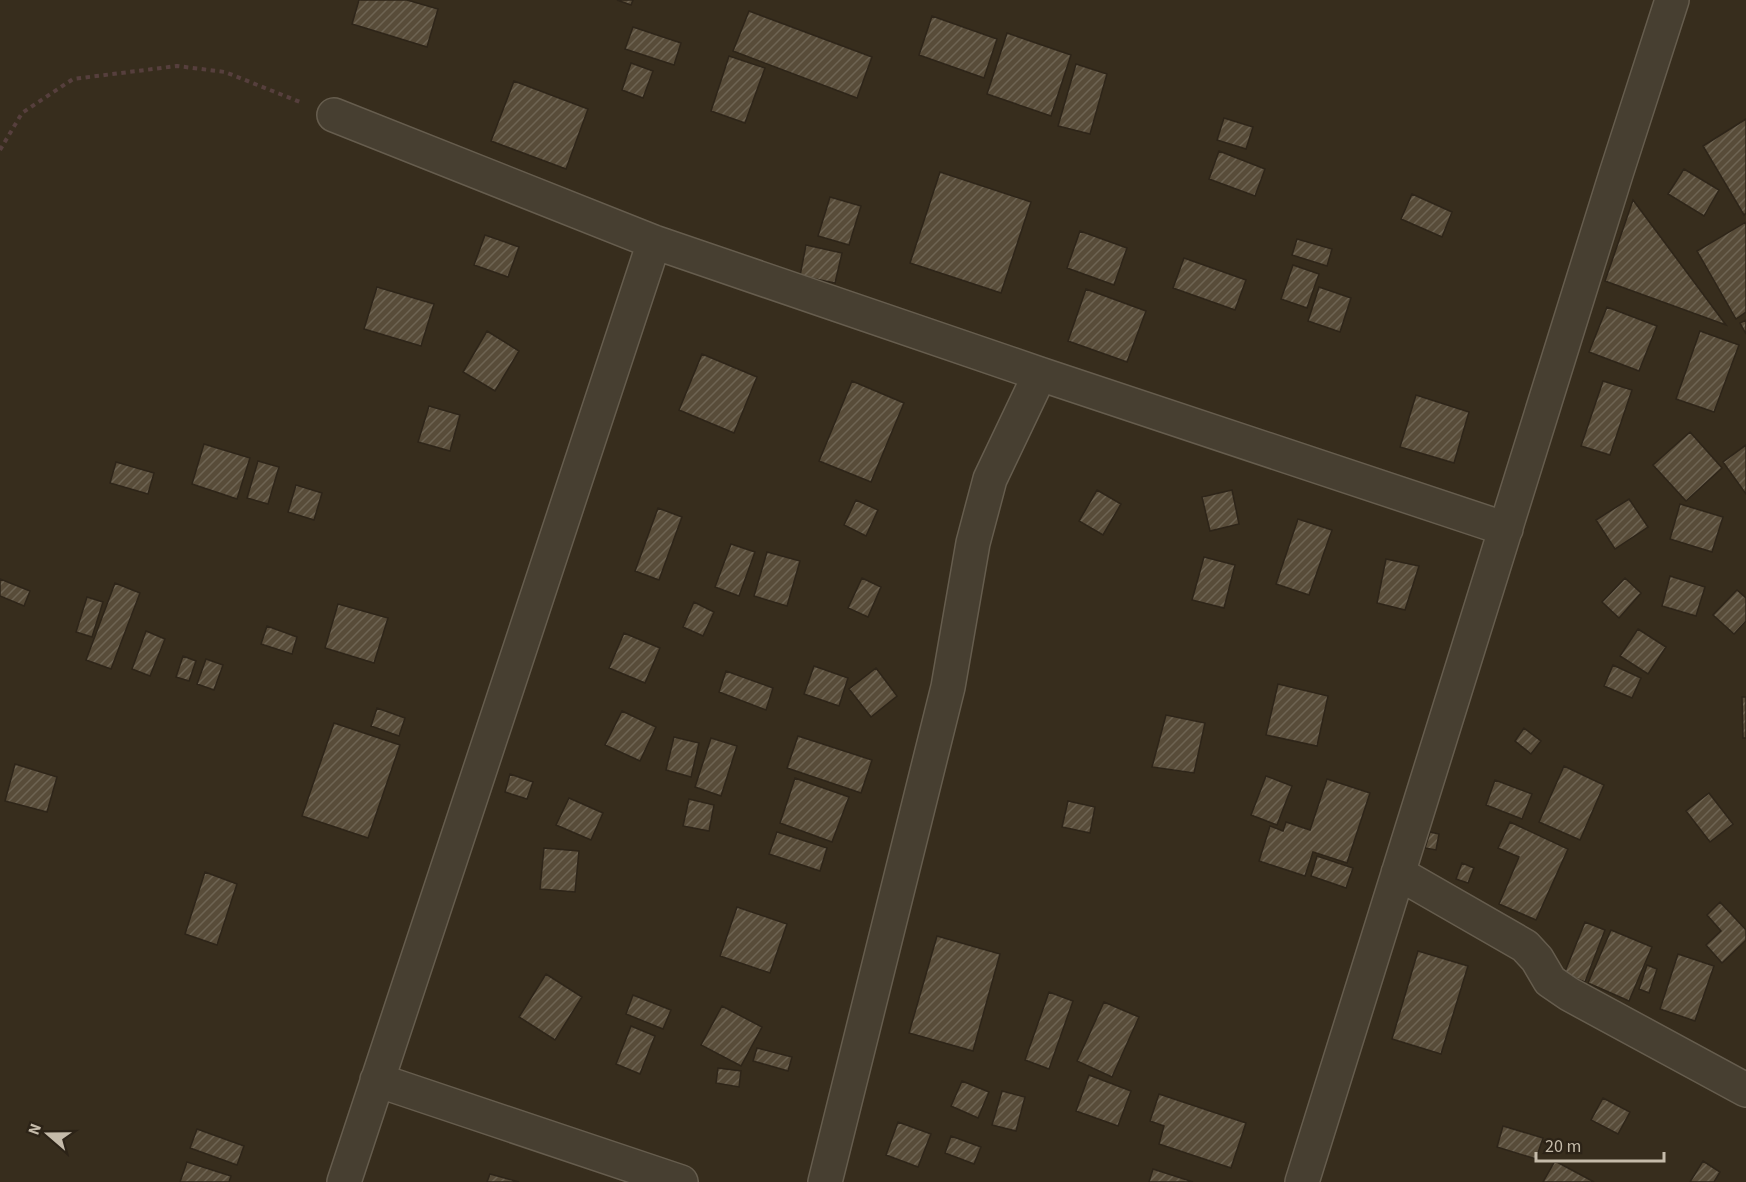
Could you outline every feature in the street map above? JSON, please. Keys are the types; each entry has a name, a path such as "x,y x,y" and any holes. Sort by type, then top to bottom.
{"street":[{"path":"1302,1182 1672,0"},
{"path":"334,115 654,242 1040,374 1506,528"},
{"path":"344,1182 654,242"},
{"path":"825,1182 948,687 973,543 990,479 1040,374"},
{"path":"1398,873 1525,946 1537,959 1550,981 1569,994 1746,1090"},
{"path":"377,1080 681,1182"}],"path":[{"path":"0,150 22,113 73,79 177,66 225,72 334,115"}],"building":[{"path":"359,0 407,0 438,9 427,47 352,24"},
{"path":"617,0 633,0 631,5"},
{"path":"749,11 872,57 857,98 733,51"},
{"path":"932,16 997,39 984,78 919,55"},
{"path":"633,27 681,43 674,65 625,49"},
{"path":"1007,33 1071,55 1051,116 987,94"},
{"path":"729,56 765,68 745,123 711,111"},
{"path":"631,63 653,71 643,98 622,90"},
{"path":"1076,64 1107,74 1090,134 1058,126"},
{"path":"514,81 588,109 566,169 491,141"},
{"path":"1224,118 1253,127 1246,149 1217,140"},
{"path":"1746,119 1746,213 1744,215 1703,146"},
{"path":"1219,151 1265,169 1255,196 1209,179"},
{"path":"1684,169 1719,190 1704,216 1668,194"},
{"path":"940,172 1031,202 1001,293 910,263"},
{"path":"1412,194 1452,212 1442,237 1401,219"},
{"path":"830,197 861,206 849,245 818,236"},
{"path":"1633,200 1726,325 1605,281"},
{"path":"1746,222 1746,312 1736,319 1697,251"},
{"path":"1080,231 1127,248 1114,285 1067,268"},
{"path":"485,235 519,247 508,277 474,265"},
{"path":"1297,239 1332,249 1327,266 1292,255"},
{"path":"806,245 842,253 835,283 800,276"},
{"path":"1184,258 1246,280 1235,310 1173,288"},
{"path":"1293,265 1319,274 1307,308 1281,299"},
{"path":"377,287 434,304 421,346 364,329"},
{"path":"1319,287 1351,298 1340,332 1308,321"},
{"path":"1086,289 1146,311 1127,362 1068,341"},
{"path":"1607,307 1657,326 1639,371 1589,352"},
{"path":"1746,320 1746,334 1740,323"},
{"path":"487,331 519,351 495,391 463,372"},
{"path":"1700,331 1739,345 1714,412 1676,399"},
{"path":"702,354 757,377 734,433 679,410"},
{"path":"852,381 904,403 871,482 819,461"},
{"path":"1603,381 1632,390 1610,455 1581,446"},
{"path":"1416,395 1469,412 1454,463 1400,447"},
{"path":"429,406 460,415 450,451 418,442"},
{"path":"1690,432 1722,468 1686,501 1653,465"},
{"path":"204,444 250,458 237,499 192,484"},
{"path":"1746,445 1746,494 1723,462"},
{"path":"258,461 279,467 268,504 247,498"},
{"path":"116,462 154,473 148,494 110,483"},
{"path":"296,485 322,493 314,520 288,512"},
{"path":"1097,490 1121,504 1103,535 1079,521"},
{"path":"1232,490 1239,524 1210,531 1202,497"},
{"path":"1629,499 1648,527 1615,549 1596,520"},
{"path":"856,500 878,510 866,536 844,525"},
{"path":"1680,504 1723,517 1712,552 1670,539"},
{"path":"658,508 682,517 659,580 635,571"},
{"path":"1298,519 1332,530 1309,595 1276,584"},
{"path":"731,544 755,552 739,596 715,587"},
{"path":"767,552 800,561 787,606 754,596"},
{"path":"1204,557 1235,565 1224,608 1192,600"},
{"path":"1386,559 1419,566 1405,610 1377,603"},
{"path":"1670,576 1705,587 1696,616 1662,606"},
{"path":"862,578 881,587 868,617 848,608"},
{"path":"1625,578 1641,593 1619,618 1602,602"},
{"path":"0,579 30,591 24,606 0,596"},
{"path":"115,583 140,593 111,669 86,660"},
{"path":"1737,590 1746,598 1746,621 1734,634 1713,615"},
{"path":"87,597 103,602 92,637 76,632"},
{"path":"694,602 714,612 703,636 683,627"},
{"path":"338,604 388,618 374,663 325,648"},
{"path":"267,626 297,637 292,654 261,644"},
{"path":"1638,629 1666,647 1648,674 1620,656"},
{"path":"146,631 165,639 150,676 132,669"},
{"path":"624,633 660,648 645,683 609,668"},
{"path":"183,656 196,661 189,681 176,677"},
{"path":"206,659 223,665 214,690 197,684"},
{"path":"1613,665 1641,678 1632,698 1604,686"},
{"path":"814,666 848,678 839,706 804,694"},
{"path":"876,668 897,696 871,717 849,689"},
{"path":"726,671 773,688 766,710 719,692"},
{"path":"1278,684 1328,696 1317,746 1266,735"},
{"path":"1742,697 1746,697 1746,738 1743,738"},
{"path":"377,708 405,718 399,736 371,726"},
{"path":"622,711 656,727 640,761 605,745"},
{"path":"1166,715 1205,723 1194,773 1152,767"},
{"path":"334,723 400,745 368,838 302,816"},
{"path":"1524,728 1541,741 1531,754 1515,741"},
{"path":"798,736 872,760 861,793 787,768"},
{"path":"674,737 699,743 691,777 666,770"},
{"path":"711,738 737,746 721,796 695,787"},
{"path":"15,764 57,777 47,812 5,801"},
{"path":"1564,766 1604,785 1580,840 1539,822"},
{"path":"510,774 533,782 527,799 505,792"},
{"path":"1266,776 1292,786 1277,825 1251,815"},
{"path":"795,778 849,797 832,842 780,823"},
{"path":"1327,779 1370,793 1347,863 1313,852 1305,876 1259,861 1270,826 1283,831 1286,822 1310,830"},
{"path":"1495,780 1532,794 1522,819 1486,805"},
{"path":"1709,793 1733,824 1710,842 1686,811"},
{"path":"569,798 603,813 591,840 556,825"},
{"path":"689,799 714,805 709,831 683,826"},
{"path":"1068,801 1095,807 1090,833 1062,827"},
{"path":"1510,822 1568,849 1536,920 1499,904 1519,857 1498,848"},
{"path":"777,832 827,848 820,871 769,854"},
{"path":"1430,832 1439,834 1436,850 1425,848"},
{"path":"544,848 579,851 575,892 540,889"},
{"path":"1317,856 1353,868 1346,888 1311,876"},
{"path":"1462,863 1474,868 1468,883 1456,879"},
{"path":"205,872 237,884 217,945 185,934"},
{"path":"1720,902 1746,930 1746,940 1722,963 1706,945 1721,931 1707,915"},
{"path":"737,907 787,924 770,973 720,956"},
{"path":"1585,922 1605,930 1585,982 1564,974"},
{"path":"1611,930 1652,947 1629,1001 1588,983"},
{"path":"937,936 1000,954 973,1051 909,1033"},
{"path":"1418,951 1468,966 1441,1054 1392,1039"},
{"path":"1678,954 1714,966 1695,1021 1660,1009"},
{"path":"1647,965 1657,969 1649,993 1639,989"},
{"path":"546,974 582,997 555,1040 519,1017"},
{"path":"1049,992 1073,1001 1049,1069 1025,1060"},
{"path":"633,995 671,1010 663,1029 626,1014"},
{"path":"1104,1002 1139,1017 1112,1077 1077,1061"},
{"path":"722,1006 762,1027 741,1066 701,1045"},
{"path":"631,1026 655,1036 640,1074 616,1064"},
{"path":"757,1048 792,1057 788,1071 753,1061"},
{"path":"718,1068 741,1071 739,1087 716,1083"},
{"path":"1089,1075 1131,1091 1118,1126 1076,1111"},
{"path":"962,1081 989,1092 978,1118 951,1106"},
{"path":"1002,1091 1025,1097 1016,1131 992,1125"},
{"path":"1159,1094 1246,1123 1231,1168 1159,1144 1164,1126 1150,1121"},
{"path":"1603,1098 1630,1112 1618,1134 1591,1120"},
{"path":"898,1122 931,1134 918,1167 886,1155"},
{"path":"1503,1126 1543,1138 1536,1159 1497,1147"},
{"path":"197,1129 244,1146 237,1165 190,1148"},
{"path":"951,1136 981,1147 974,1164 945,1153"},
{"path":"1555,1161 1594,1182 1543,1182"},
{"path":"1703,1161 1720,1172 1714,1182 1690,1182"},
{"path":"187,1162 231,1176 229,1182 180,1182"},
{"path":"1153,1169 1193,1182 1149,1182"},
{"path":"490,1174 519,1182 487,1182"}]}
